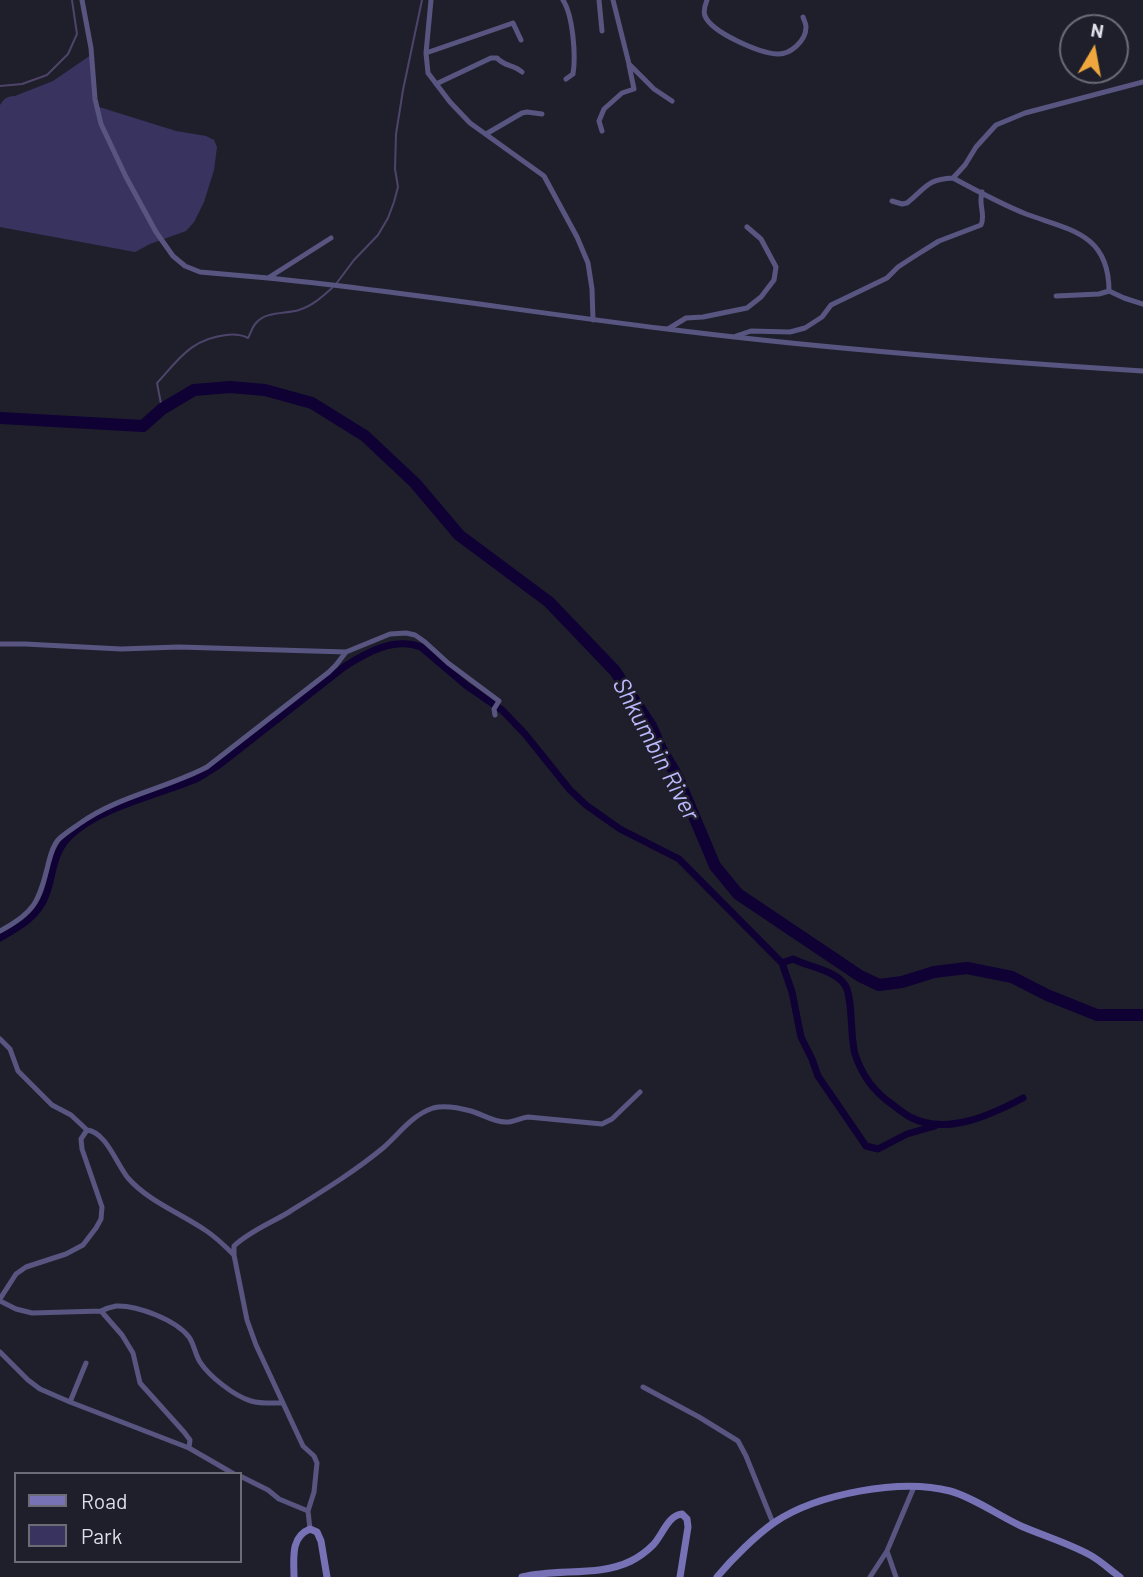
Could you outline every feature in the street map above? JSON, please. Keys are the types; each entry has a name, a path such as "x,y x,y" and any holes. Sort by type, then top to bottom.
{"street":[{"path":"82,0 91,48 95,99 106,136 163,243 185,266 200,272 341,285 733,337 940,357 1143,371"},
{"path":"431,0 426,53 428,73 450,102 470,122 544,176 588,263 593,320"},
{"path":"563,0 570,17 575,60 573,74 566,79"},
{"path":"599,0 602,31"},
{"path":"602,131 599,121 604,109 622,93 634,89 613,0"},
{"path":"706,0 705,17 717,31 751,47 775,54 785,54 800,44 806,26 803,17"},
{"path":"426,53 513,23 521,40"},
{"path":"436,84 491,58 497,58 502,64 516,66 522,72"},
{"path":"629,64 654,89 672,101"},
{"path":"953,178 996,125 1025,113 1143,82"},
{"path":"486,134 522,113 542,114"},
{"path":"892,201 907,203 932,181 953,178 1024,213 1072,230 1089,240 1104,262 1109,291"},
{"path":"733,337 751,331 790,332 805,328 821,317 831,305 887,278 898,267 939,241 981,225 983,216 979,201 982,192"},
{"path":"667,330 686,318 747,308 761,297 774,280 776,267 761,239 747,227"},
{"path":"268,278 331,238"},
{"path":"1056,296 1109,291 1143,304"},
{"path":"0,644 121,649 179,647 346,652 396,632 410,633 499,701 494,712"},
{"path":"0,931 27,913 37,901 50,856 58,839 116,803 188,777 207,767 329,672 346,652"},
{"path":"0,1040 10,1049 18,1071 52,1105 71,1115 87,1130 94,1131 104,1140 119,1166 136,1185 206,1230 234,1255"},
{"path":"310,1529 308,1511 314,1492 317,1463 314,1456 303,1446 256,1345 247,1320 234,1246 331,1185 384,1146 418,1115 435,1107 471,1111 506,1122 528,1117 602,1124 612,1119 640,1092"},
{"path":"87,1130 81,1139 82,1149 102,1207 101,1219 83,1245 66,1254 26,1267 16,1274 0,1300 16,1310 32,1313 100,1311 114,1306 144,1310 183,1330 207,1371 237,1395 259,1403 283,1403"},
{"path":"100,1311 117,1328 133,1353 140,1383 184,1432 190,1440 189,1448"},
{"path":"0,1352 40,1389 189,1448 231,1472"},
{"path":"69,1402 86,1363"},
{"path":"643,1387 699,1416 738,1441 773,1523"},
{"path":"242,1477 268,1490 279,1499 308,1511"},
{"path":"870,1577 887,1551 914,1487"},
{"path":"717,1577 773,1523 793,1512 834,1497 914,1487 961,1495 1021,1526 1092,1556 1120,1577"},
{"path":"522,1577 621,1566 652,1547 672,1518 682,1514 687,1519 688,1527 680,1577"},
{"path":"294,1577 297,1538 310,1529 317,1532 321,1541 327,1577"},
{"path":"887,1551 896,1577"}],"green space":[{"path":"91,55 96,106 176,131 206,136 214,140 217,147 214,170 204,202 194,222 186,231 135,252 0,227 0,105 8,97 53,81"}],"waterway":[{"path":"0,86 22,84 47,75 68,54 77,34 72,0"},
{"path":"336,284 378,235 394,202 398,187 395,169 396,134 422,0"},
{"path":"162,409 157,383 179,358 195,346 214,337 226,335 248,338 253,326 260,319 304,308 332,288"},
{"name":"Shkumbin River","path":"0,418 143,426 162,409 194,390 230,387 265,390 312,403 365,436 415,483 459,535 549,602 615,671 651,726 677,776 715,866 738,894 860,976 879,985 902,982 934,972 967,968 1012,977 1047,995 1097,1015 1143,1015"},
{"path":"0,938 27,921 43,903 60,849 82,826 113,809 199,777 219,765 353,661 371,651 391,645 411,644 421,647 467,686 502,710 586,805 620,829 679,859 782,963 793,959 828,972 841,980 848,991 855,1054 865,1076 886,1100 910,1117 924,1122 953,1124 997,1111 1023,1098"},
{"path":"782,963 792,992 801,1037 818,1076 866,1146 878,1149 907,1134 935,1126"}]}
